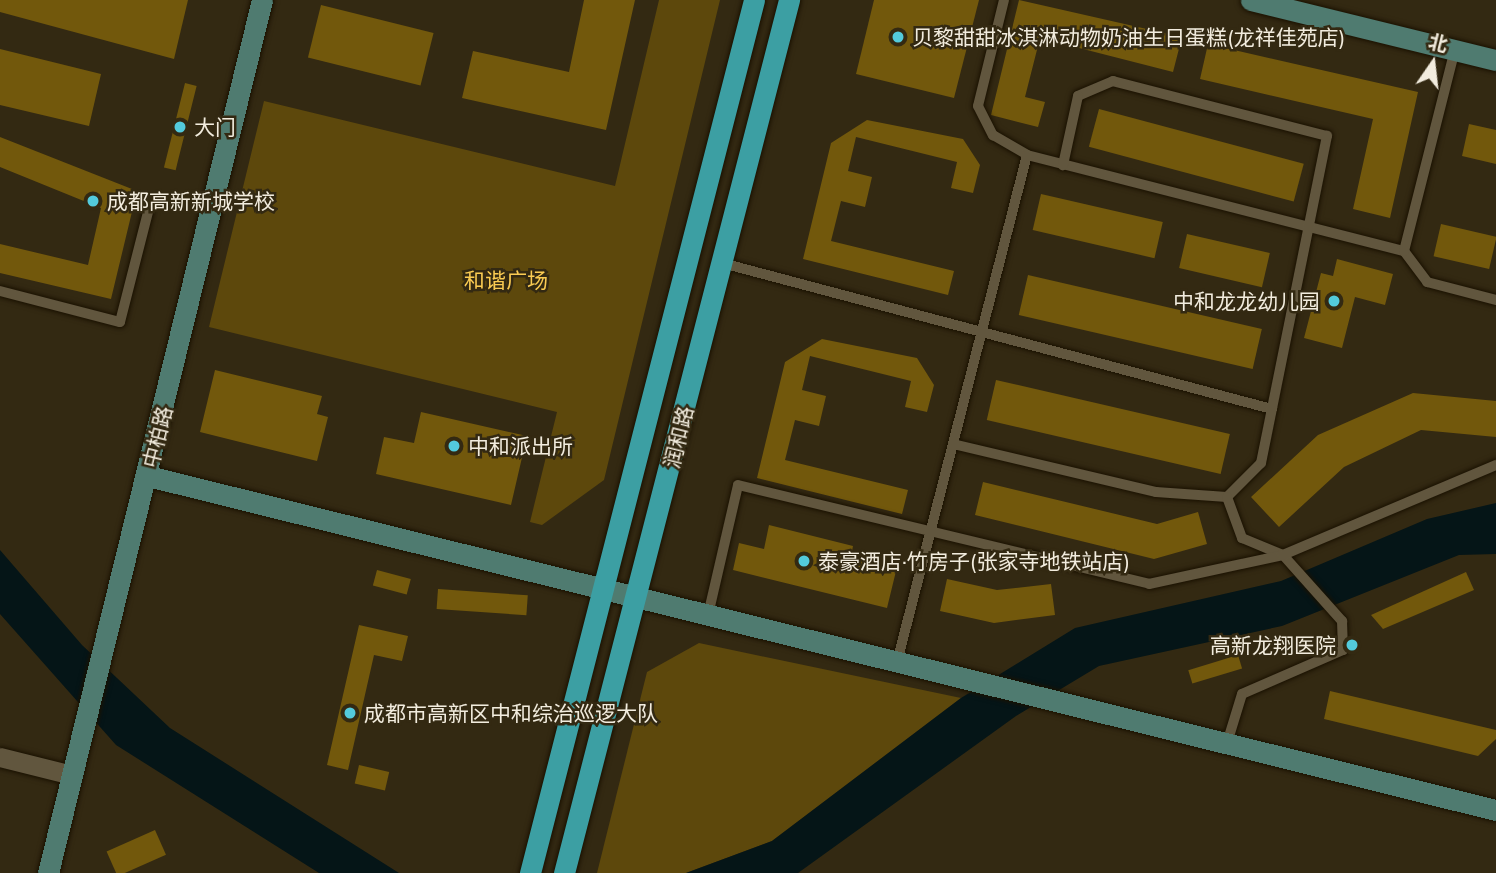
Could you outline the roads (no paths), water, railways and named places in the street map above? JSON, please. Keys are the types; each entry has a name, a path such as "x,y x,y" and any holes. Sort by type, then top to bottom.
{"main road":[{"name":"润和路","path":"530,873 754,0"},
{"name":"润和路","path":"564,873 789,0"}],"street":[{"name":"中柏路","path":"48,873 148,476 262,0"},
{"path":"1251,0 1496,60"},
{"path":"1303,0 1496,48"},
{"path":"148,476 1496,810"},
{"path":"0,757 72,775"}],"lane":[{"path":"1004,0 978,106 993,135 1027,155 1404,251 1427,282 1496,300"},
{"path":"1404,251 1455,50"},
{"path":"953,444 1156,492 1227,497 1261,463 1311,227 1327,136 1113,81 1078,96 1063,164"},
{"path":"897,662 1027,155"},
{"path":"0,291 121,322 148,212"},
{"path":"722,263 1272,409"},
{"path":"708,615 738,485 1149,584 1283,555 1496,465"},
{"path":"1227,497 1242,538 1283,555 1302,572 1342,621 1343,650 1242,694 1227,744"}],"place":[{"name":"贝黎甜甜冰淇淋动物奶油生日蛋糕(龙祥佳苑店)","path":"898,37"},
{"name":"大门","path":"180,127"},
{"name":"成都高新新城学校","path":"93,201"},
{"name":"中和龙龙幼儿园","path":"1334,301"},
{"name":"中和派出所","path":"454,446"},
{"name":"泰豪酒店·竹房子(张家寺地铁站店)","path":"804,561"},
{"name":"高新龙翔医院","path":"1352,645"},
{"name":"成都市高新区中和综治巡逻大队","path":"350,713"}],"park label":[{"name":"和谐广场","path":"506,280"}]}
